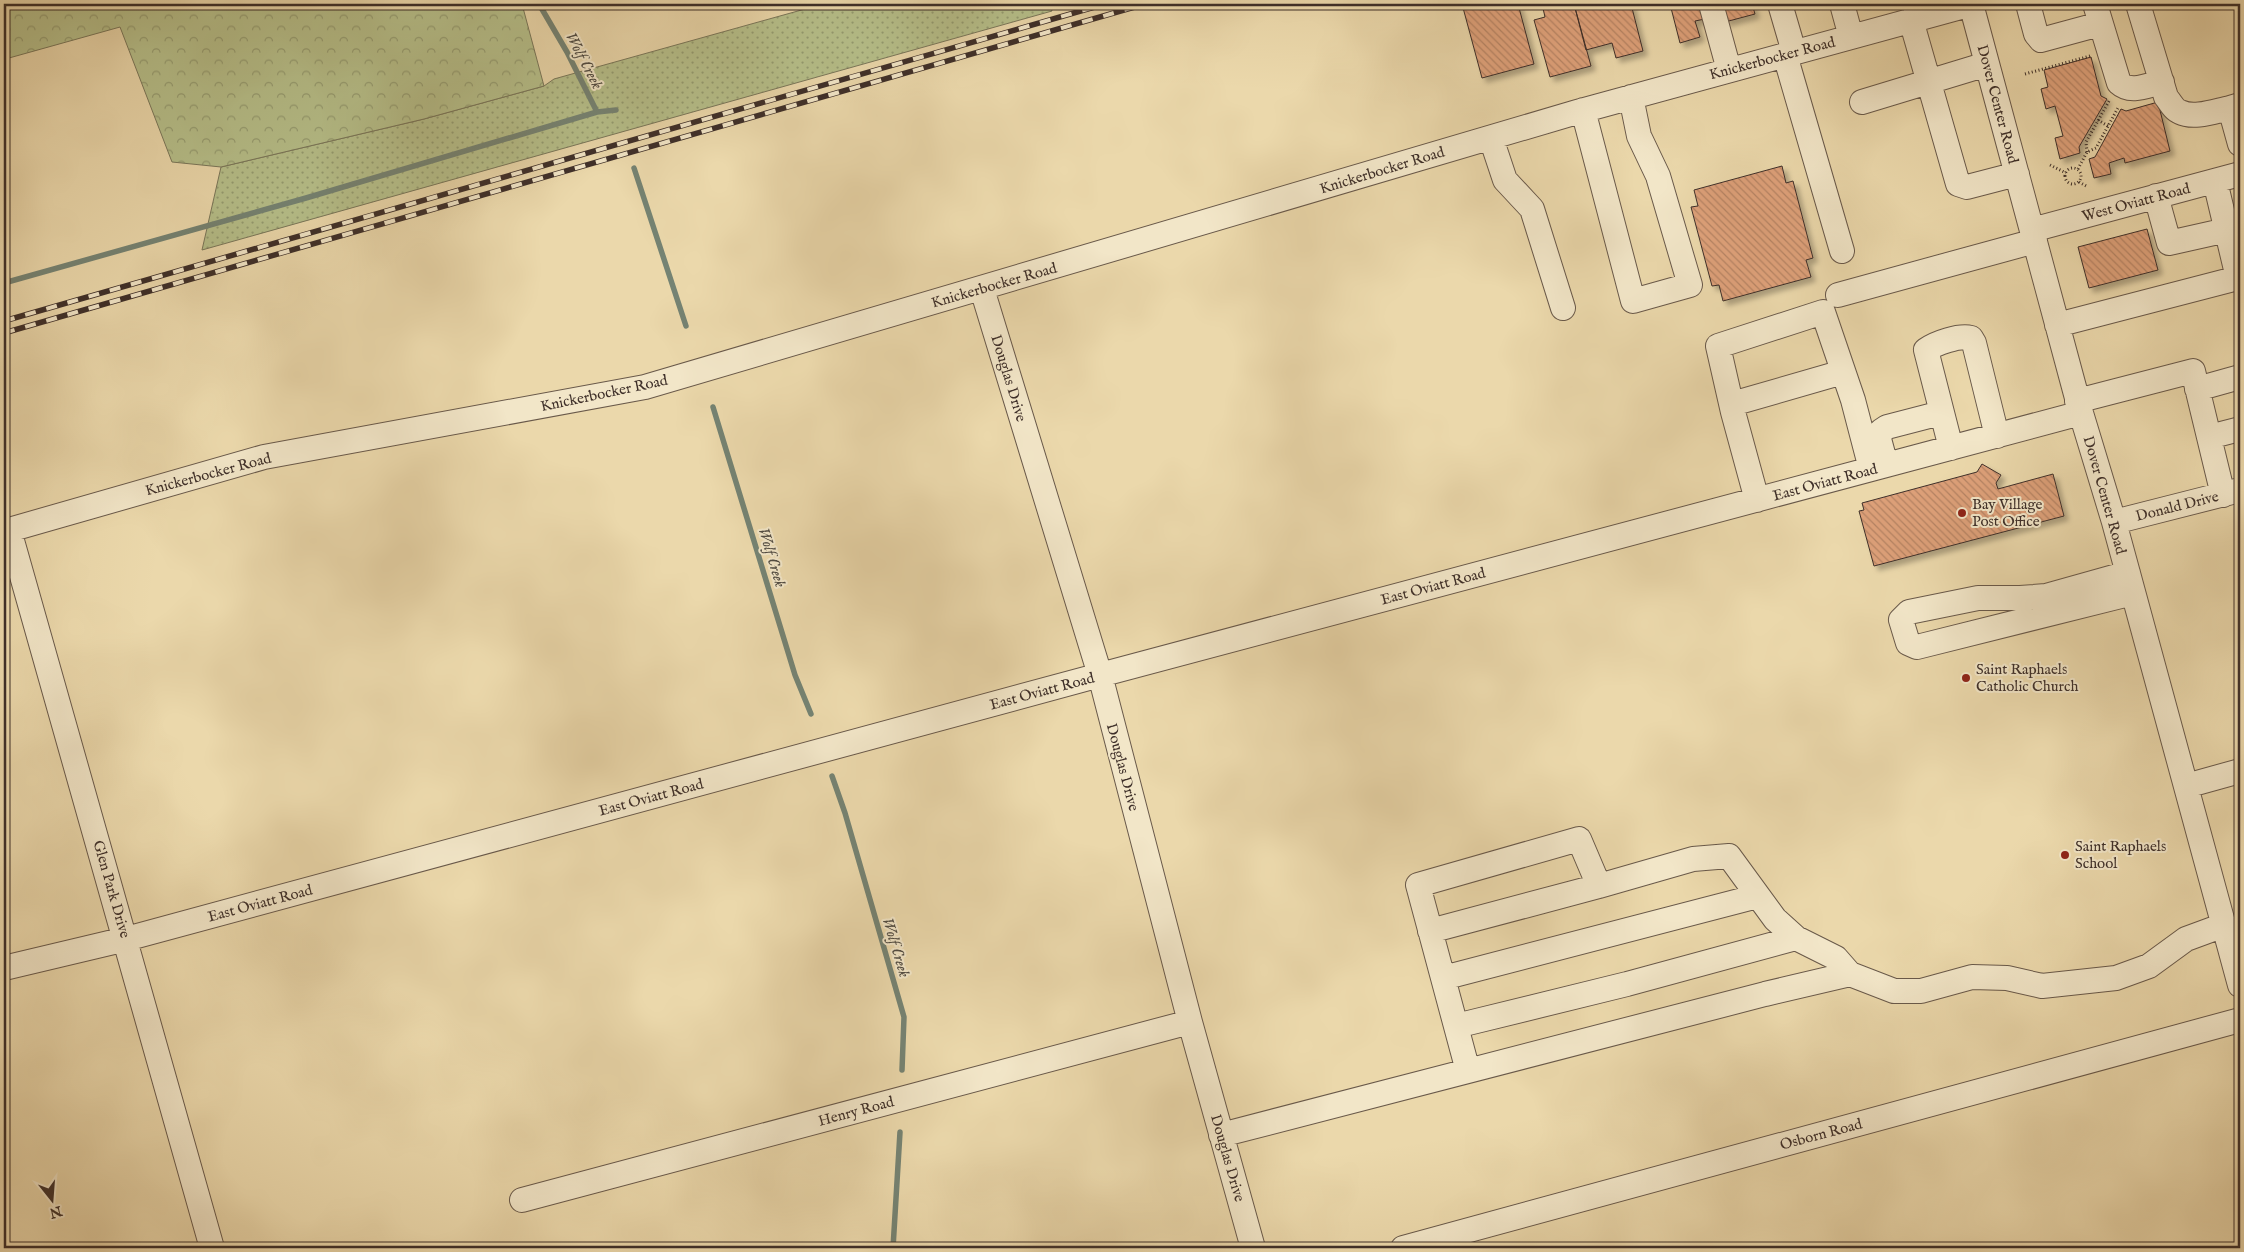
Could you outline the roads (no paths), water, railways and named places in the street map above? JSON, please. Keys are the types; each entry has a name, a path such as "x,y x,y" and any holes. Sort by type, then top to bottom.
{"street":[{"path":"1711,4 1730,70"},
{"path":"1780,4 1790,54 1842,251"},
{"path":"1842,4 1851,37"},
{"name":"Knickerbocker Road","path":"9,530 264,457 645,387 1583,110 1971,4"},
{"name":"Dover Center Road","path":"1971,4 2079,407 2114,522 2240,985"},
{"path":"2028,4 2036,34 2042,40 2098,14 2119,83 2125,88 2133,89 2162,82"},
{"path":"2138,4 2166,97 2180,112 2192,115 2235,107 2240,144"},
{"path":"1911,20 1958,184 1967,188 2017,174"},
{"path":"1862,102 1987,64"},
{"path":"1583,110 1633,301 1690,285 1658,176 1639,136 1631,97"},
{"path":"1491,138 1505,180 1532,209 1563,308"},
{"name":"West Oviatt Road","path":"1838,296 2156,196 2240,174"},
{"path":"2057,325 2238,278 2215,181"},
{"path":"2156,196 2170,243 2227,230"},
{"name":"Douglas Drive","path":"982,289 1100,675 1190,1022 1253,1248"},
{"path":"1757,500 1718,346 1822,312 1879,467"},
{"path":"1951,448 1926,350 1931,346 1965,337 1971,338 1974,343 1997,436"},
{"name":"East Oviatt Road","path":"4,968 126,939 1100,675 1997,436 2079,407 2193,371 2197,390"},
{"path":"1732,404 1843,372"},
{"path":"2231,493 2209,437 2197,390 2240,377"},
{"path":"1879,467 1880,431 1887,427 1941,413"},
{"path":"2209,437 2240,429"},
{"name":"Donald Drive","path":"2114,522 2231,493"},
{"name":"Glen Park Drive","path":"9,530 212,1248"},
{"path":"2130,583 1917,647 1908,643 1901,620 1908,612 1978,598 2046,596 2130,583"},
{"path":"2186,786 2240,771"},
{"path":"1468,1072 1418,885 1579,839 1599,886"},
{"path":"1430,931 1693,859 1729,856 1775,920 1796,938 1836,958 1850,974 1894,991 1921,991 1972,977 2007,978 2042,986 2116,978 2149,966 2186,939 2224,926"},
{"path":"1443,978 1758,896"},
{"path":"1456,1026 1627,984 1796,938"},
{"path":"1221,1135 1765,994 1850,974"},
{"name":"Osborn Road","path":"1402,1248 2240,1020"},
{"name":"Henry Road","path":"522,1200 1190,1022"}],"waterway":[{"name":"Wolf Creek","path":"539,4 567,52 597,112 616,110"},
{"path":"4,283 306,198 597,112"},
{"name":"Wolf Creek","path":"634,168 686,326"},
{"name":"Wolf Creek","path":"713,407 795,675 811,714"},
{"name":"Wolf Creek","path":"832,776 845,813 904,1017 902,1070"},
{"name":"Wolf Creek","path":"893,1248 900,1132"}],"railway":[{"path":"4,321 1105,4"},
{"path":"4,333 1145,4"}],"place":[{"name":"Bay Village Post Office","path":"1962,513"},
{"name":"Saint Raphaels Catholic Church","path":"1966,678"},
{"name":"Saint Raphaels School","path":"2065,855"}]}
